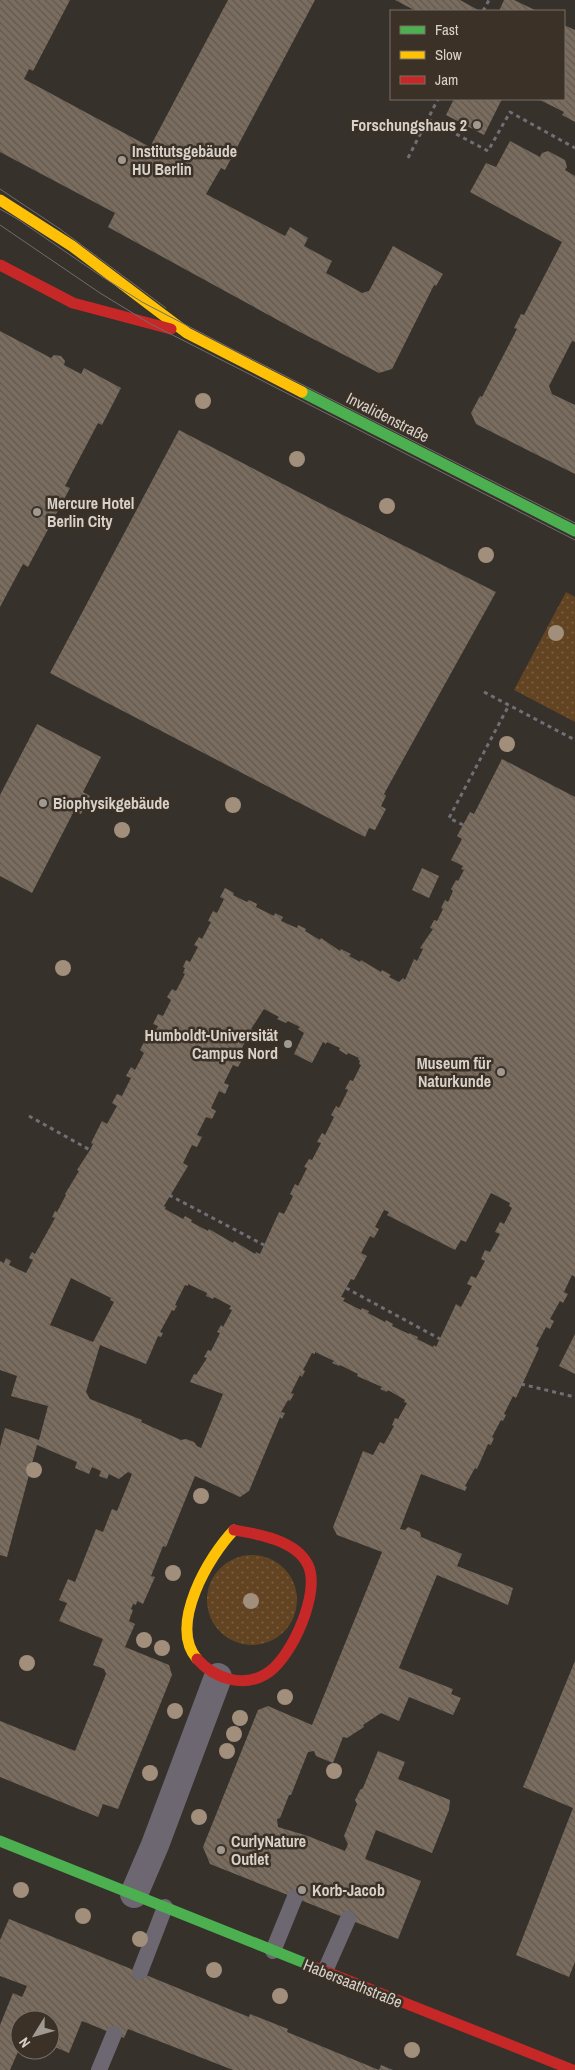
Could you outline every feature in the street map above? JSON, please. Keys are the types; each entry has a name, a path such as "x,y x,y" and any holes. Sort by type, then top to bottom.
{"street":[{"name":"Invalidenstraße","path":"0,200 24,213 84,256 142,302 187,333 575,530"},
{"name":"Invalidenstraße","path":"0,265 73,302 95,310 187,333"},
{"path":"234,1530 255,1533 292,1548 305,1562 311,1573 308,1605 298,1630 280,1660 268,1674 252,1680 218,1677 200,1662 189,1648 187,1614 210,1560 222,1542 234,1530"},
{"path":"134,1894 155,1845 218,1677"},
{"name":"Habersaathstraße","path":"0,1841 573,2070"}],"lane":[{"path":"274,1951 295,1897"},
{"path":"140,1972 165,1908"},
{"path":"325,1971 348,1918"},
{"path":"99,2070 114,2034"}],"path":[{"path":"408,158 438,100"},
{"path":"428,119 488,151 510,112 575,148"},
{"path":"484,692 575,740"},
{"path":"463,824 449,818 509,705"},
{"path":"29,1116 90,1150"},
{"path":"170,1195 264,1245"},
{"path":"346,1288 440,1339"},
{"path":"521,1384 575,1397"}],"shaded area":[{"path":"566,592 575,597 575,722 514,690"},
{"path":"252,1555 269,1558 284,1568 294,1583 297,1600 294,1617 284,1632 269,1642 252,1645 235,1642 220,1632 210,1617 207,1600 210,1583 220,1568 235,1558"}],"building":[{"name":"Institutsgebäude HU Berlin","path":"0,0 70,0 33,71 29,69 24,79 150,147 228,0 315,0 225,170 221,168 206,194 285,236 290,227 308,238 304,246 332,261 326,273 362,293 369,291 393,246 443,274 436,286 434,285 392,369 379,373 296,330 108,227 115,213 0,152"},
{"path":"395,0 460,0 478,10 414,10"},
{"path":"504,0 514,0 535,10 499,10"},
{"path":"565,25 575,30 575,122 562,115 564,112 540,100 565,100"},
{"name":"Forschungshaus 2","path":"454,100 502,100 484,135 446,115"},
{"path":"510,141 540,157 542,153 548,151 565,160 567,167 565,170 575,176 575,342 572,341 549,386 552,394 575,405 575,474 476,424 471,413 480,396 482,397 517,329 514,328 521,314 524,315 562,242 470,192 486,163 496,167"},
{"name":"Mercure Hotel Berlin City","path":"0,331 51,358 54,355 61,356 65,361 64,365 81,374 84,368 121,388 102,425 98,423 65,486 70,488 28,567 23,564 0,607"},
{"path":"179,430 496,592 384,794 386,796 381,806 386,809 375,830 369,828 365,837 50,673"},
{"name":"Biophysikgebäude","path":"37,724 101,757 83,792 90,796 81,814 74,811 32,893 0,876 0,795"},
{"path":"502,759 575,797 575,1277 572,1275 564,1292 568,1294 563,1303 560,1301 550,1319 554,1321 550,1329 546,1327 536,1346 539,1348 516,1398 513,1396 504,1414 506,1415 503,1421 501,1420 492,1437 494,1438 491,1445 488,1444 477,1469 475,1468 465,1486 467,1487 465,1491 421,1474 400,1529 405,1530 408,1527 420,1532 421,1537 462,1554 457,1566 513,1588 508,1605 437,1575 399,1668 453,1689 451,1694 461,1698 453,1715 409,1697 399,1721 381,1713 347,1738 343,1737 333,1763 316,1756 314,1751 308,1752 291,1795 289,1795 280,1818 277,1819 278,1827 308,1836 345,1851 348,1844 344,1836 357,1804 355,1800 363,1788 378,1751 405,1762 398,1779 450,1800 449,1810 432,1853 376,1830 365,1859 421,1881 398,1939 210,1864 203,1847 258,1710 268,1706 312,1725 382,1552 337,1535 333,1527 363,1451 373,1455 380,1442 384,1444 394,1426 392,1425 395,1418 398,1419 407,1403 388,1390 387,1392 380,1389 382,1387 357,1376 358,1374 332,1363 334,1361 315,1352 315,1354 312,1353 303,1370 305,1371 302,1377 300,1375 291,1393 294,1394 281,1412 285,1413 282,1419 280,1417 249,1491 240,1497 195,1476 166,1547 163,1546 151,1576 155,1577 143,1604 137,1601 136,1605 133,1604 129,1621 135,1624 125,1647 169,1665 172,1675 118,1809 103,1804 98,1817 0,1777 0,1721 75,1751 106,1674 104,1669 93,1665 103,1639 59,1621 67,1603 59,1600 68,1579 75,1582 96,1529 103,1532 112,1509 117,1511 132,1474 128,1472 119,1479 109,1474 107,1479 99,1476 101,1471 92,1467 89,1474 75,1468 77,1462 37,1445 7,1557 0,1555 0,1447 5,1428 39,1440 48,1406 11,1396 17,1376 0,1370 0,1261 4,1263 6,1258 11,1261 9,1265 26,1273 33,1260 29,1258 32,1252 35,1254 55,1218 52,1217 55,1211 57,1212 79,1171 77,1170 90,1150 93,1144 91,1143 102,1121 107,1124 117,1106 112,1103 117,1094 122,1096 131,1078 126,1076 131,1067 135,1070 144,1053 140,1050 144,1042 148,1044 158,1026 153,1024 158,1014 163,1016 171,1000 167,997 172,989 176,991 185,974 183,973 185,968 183,967 186,960 190,962 198,947 194,945 199,937 202,939 211,922 208,921 213,911 217,913 224,899 220,897 225,888 234,893 233,895 247,902 249,900 257,904 256,907 274,916 275,913 283,917 281,921 297,928 298,925 340,951 341,949 351,954 349,956 360,962 361,960 381,972 382,970 391,975 389,977 399,982 403,978 405,980 414,959 417,961 423,949 420,948 433,929 430,928 434,920 437,921 445,900 448,902 453,891 451,889 464,870 461,869 463,866 451,860 462,839 457,836 470,812 474,814","holes":["264,1009 279,1017 277,1019 286,1023 288,1021 300,1027 298,1029 304,1033 294,1054 312,1063 323,1042 326,1044 327,1042 340,1048 339,1050 347,1055 348,1053 359,1058 359,1064 361,1065 353,1081 350,1080 345,1089 348,1090 339,1108 336,1106 331,1115 334,1117 325,1135 322,1133 317,1142 321,1143 312,1160 309,1159 304,1167 307,1168 298,1186 295,1184 290,1194 293,1196 284,1214 279,1212 260,1254 256,1252 255,1254 209,1229 208,1231 191,1222 192,1220 185,1216 183,1219 165,1209 166,1207 164,1206 188,1166 183,1163 192,1145 197,1147 202,1137 197,1135 206,1117 212,1119 216,1111 211,1108 219,1091 225,1094 229,1085 224,1083 233,1065 238,1067 243,1058 238,1056 247,1038 252,1041 257,1032 251,1029","491,1193 510,1203 509,1206 512,1208 504,1224 500,1222 495,1232 500,1234 490,1252 485,1250 481,1259 485,1261 476,1278 471,1276 467,1284 472,1286 461,1307 456,1304 436,1347 392,1326 393,1324 368,1313 369,1311 362,1308 361,1310 343,1301 345,1298 341,1297 351,1279 354,1280 367,1256 361,1253 370,1236 374,1238 379,1229 375,1227 384,1210 389,1212 387,1215 455,1250 461,1240 466,1242","71,1278 111,1298 110,1300 114,1302 93,1342 50,1325","188,1284 207,1293 206,1296 213,1299 214,1297 231,1306 229,1309 232,1310 223,1327 221,1325 217,1332 220,1333 211,1351 208,1350 204,1357 207,1358 190,1382 223,1394 201,1448 194,1442 186,1439 181,1440 141,1422 142,1420 90,1399 86,1392 100,1345 146,1364 158,1336 161,1337 163,1333 160,1332 172,1310 174,1311 177,1306 175,1305 185,1285 188,1286"]},
{"path":"422,868 439,876 429,898 412,890"},
{"path":"575,1334 575,1374 559,1366"},
{"path":"575,1661 575,1962 569,1977 516,1955 573,1808 523,1787"},
{"path":"9,1919 249,2017 250,2014 288,2029 287,2032 379,2070 233,2070 128,2029 124,2038 82,2021 69,2053 60,2049 60,2010 10,2010 10,2060 14,2060 10,2070 0,2070 0,2025 13,1993 22,1997 27,1986 0,1976 0,1940"},
{"path":"381,2065 393,2070 379,2070"}],"tram line":[{"path":"0,189 60,229 166,308"},
{"path":"0,209 142,302 575,523"},
{"path":"0,225 100,293 149,323 575,540"}],"traffic: fast":[{"path":"302,392 575,531"},
{"path":"0,1841 312,1966"}],"traffic: slow":[{"path":"0,200 72,246 187,333 302,392"},
{"path":"197,1659 189,1645 187,1628 189,1610 195,1591 204,1573 214,1556 234,1530"}],"traffic: jam":[{"path":"0,265 73,303 171,329"},
{"path":"197,1659 212,1672 231,1679 240,1681 260,1677 278,1664 287,1652 302,1623 307,1607 311,1591 311,1577 308,1565 302,1556 286,1544 276,1540 234,1530"},
{"path":"312,1966 573,2070"}],"place":[{"name":"Forschungshaus 2","path":"477,125"},
{"name":"Institutsgebäude HU Berlin","path":"122,160"},
{"name":"Mercure Hotel Berlin City","path":"37,512"},
{"name":"Biophysikgebäude","path":"43,803"},
{"name":"Humboldt-Universität Campus Nord","path":"288,1044"},
{"name":"Museum für Naturkunde","path":"501,1072"},
{"name":"CurlyNature Outlet","path":"221,1850"},
{"name":"Korb-Jacob","path":"302,1890"}]}
